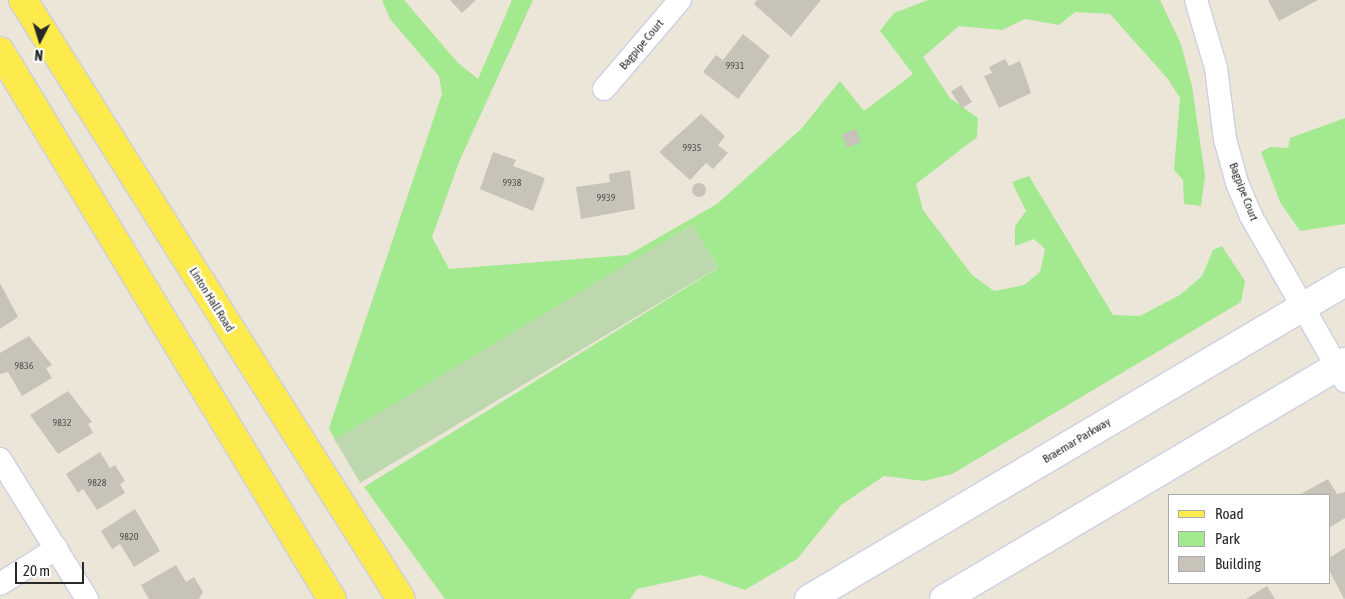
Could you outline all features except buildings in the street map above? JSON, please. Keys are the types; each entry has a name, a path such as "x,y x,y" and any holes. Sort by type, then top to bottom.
{"main road":[{"name":"Linton Hall Road","path":"23,0 401,599"},
{"path":"0,51 332,599"}],"street":[{"name":"Bagpipe Court","path":"604,89 680,0"},
{"name":"Bagpipe Court","path":"1196,0 1216,68 1225,139 1237,183 1302,308 1342,370"},
{"name":"Braemar Parkway","path":"810,599 1345,282"},
{"path":"944,599 1342,370"},
{"path":"0,459 57,548 86,599"},
{"path":"0,584 57,548"}],"green space":[{"path":"382,0 404,0 458,63 478,79 512,0 533,0 459,162 432,237 449,269 628,255 717,204 801,129 840,81 864,111 913,74 880,31 894,13 928,0 1160,0 1181,44 1192,86 1205,176 1201,206 1184,204 1183,180 1174,170 1180,98 1168,79 1110,14 1075,12 1059,25 1025,19 1002,30 959,26 923,57 950,98 978,118 977,137 916,184 923,210 972,275 994,291 1024,285 1040,272 1045,249 1034,239 1015,246 1015,226 1026,211 1012,182 1029,176 1113,315 1140,316 1180,295 1202,276 1213,250 1222,246 1245,281 1241,302 952,474 924,481 884,476 841,505 797,559 745,590 701,575 637,589 630,599 445,599 364,487 718,268 692,225 337,444 329,428 442,94 439,76 390,19"},
{"path":"1345,118 1345,224 1300,231 1280,202 1261,152 1270,147 1288,148 1290,138"},
{"path":"692,225 718,268 360,483 335,440"}]}
